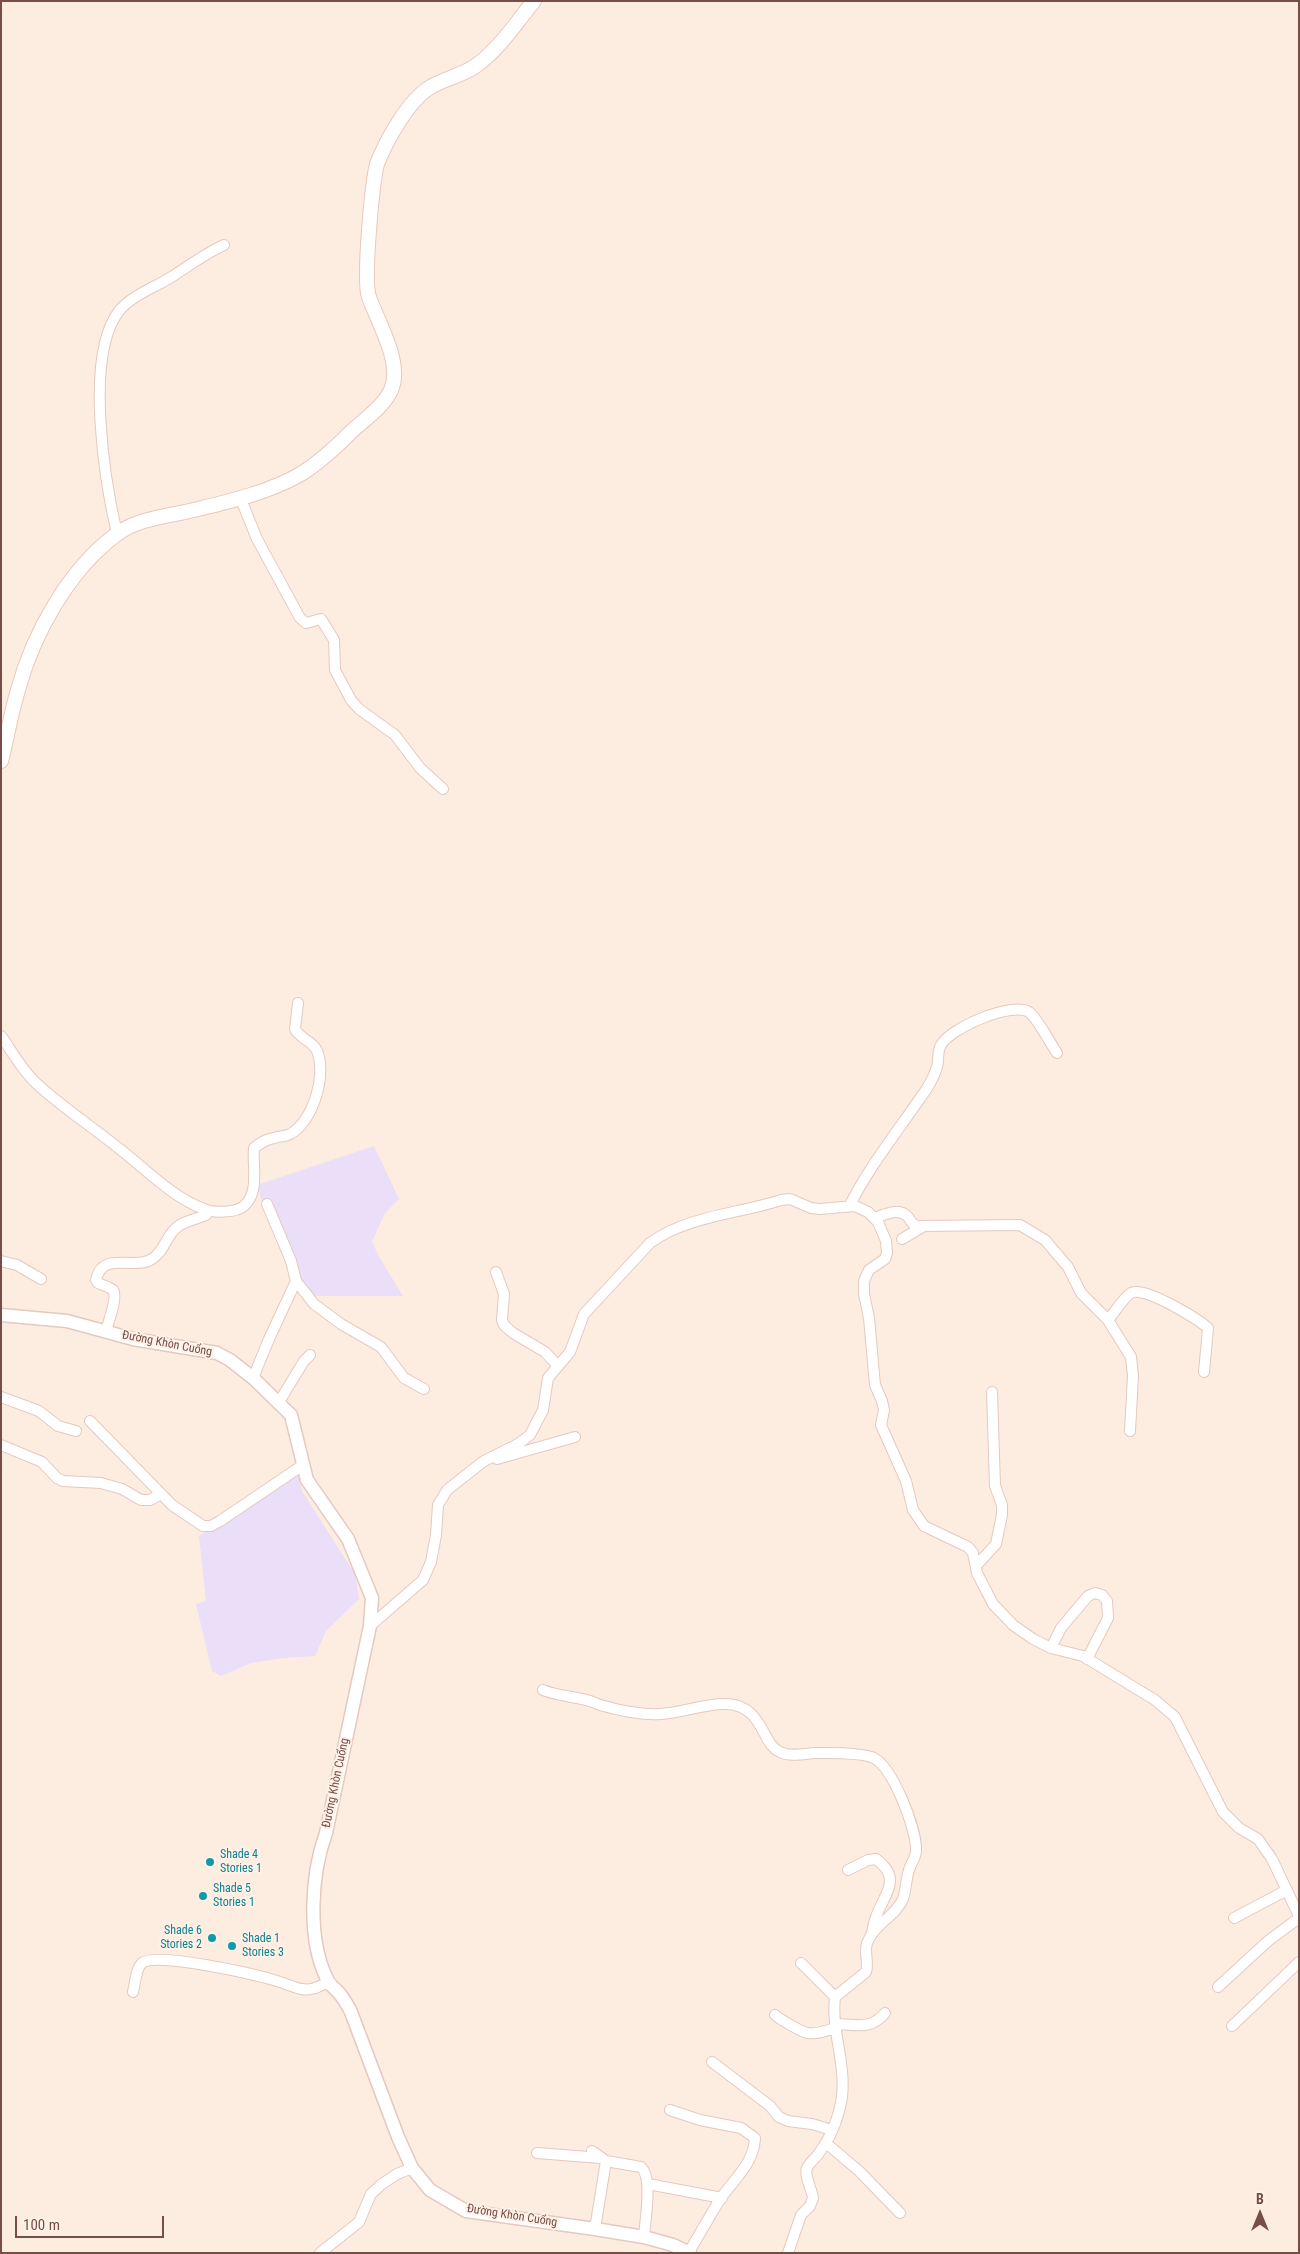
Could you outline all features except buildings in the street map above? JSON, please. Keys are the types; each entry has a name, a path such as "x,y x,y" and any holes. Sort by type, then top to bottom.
{"main road":[{"path":"1,761 21,679 50,612 73,577 117,534 142,522 240,497 283,483 308,469 337,445 389,395 395,378 390,350 366,287 377,164 385,146 415,100 427,89 475,66 487,56 534,1"}],"street":[{"path":"117,534 106,479 101,441 102,372 108,333 123,307 201,256 224,245"},
{"path":"240,497 257,539 300,618 306,623 321,619 332,636 335,670 351,700 359,709 395,735 420,768 443,789"},
{"path":"1,1036 17,1061 37,1084 156,1180 184,1199 209,1211 239,1209 246,1205 252,1196 254,1148 271,1139 289,1135 304,1122 310,1113 318,1087 320,1067 314,1046 295,1030 298,1003"},
{"path":"850,1205 865,1177 926,1090 937,1066 941,1044 946,1039 963,1027 997,1013 1021,1009 1030,1012 1057,1053"},
{"path":"370,1626 423,1580 431,1562 436,1535 438,1505 447,1490 491,1457 518,1444 530,1435 542,1410 548,1378 557,1365 570,1352 582,1317 589,1307 650,1243 663,1233 781,1200 790,1199 810,1208 820,1209 850,1205 876,1218 886,1241 887,1253 885,1259 869,1270 864,1281 864,1294 869,1318 874,1385 884,1410 882,1425 906,1481 913,1510 924,1526 968,1547 973,1553 977,1573 996,1607 1013,1625 1033,1639 1051,1648 1087,1659 1154,1700 1175,1717 1223,1812 1239,1828 1258,1839 1272,1860 1299,1917 1268,1941 1218,1987"},
{"path":"267,1204 291,1261 296,1281 314,1304 341,1324 381,1347 404,1378 424,1389"},
{"path":"106,1331 115,1301 115,1293 112,1289 98,1283 97,1276 103,1267 113,1262 141,1263 156,1257 175,1228 206,1215 209,1211"},
{"path":"876,1218 898,1212 907,1216 912,1224 924,1226 1009,1224 1030,1229 1045,1240 1068,1267 1082,1293 1108,1320 1131,1357 1133,1376 1130,1431"},
{"path":"902,1239 924,1226"},
{"path":"1,1261 17,1265 41,1279"},
{"path":"496,1272 504,1294 502,1320 504,1325 513,1333 545,1352 557,1365"},
{"path":"253,1378 268,1339 296,1281"},
{"path":"1108,1320 1131,1292 1138,1290 1200,1321 1208,1328 1204,1372"},
{"name":"Đường Khòn Cuổng","path":"1,1315 67,1321 133,1339 216,1353 230,1360 253,1378 291,1415 307,1480 348,1539 372,1598 370,1626 326,1833 321,1846 314,1904 318,1957 328,1982 338,1992 352,2012 398,2137 412,2168 430,2190 466,2211 595,2228 673,2244 690,2252"},
{"path":"279,1402 304,1361 310,1355"},
{"path":"976,1566 996,1544 1002,1515 1002,1505 995,1486 992,1392"},
{"path":"1,1398 39,1411 58,1426 76,1431"},
{"path":"90,1421 172,1505 202,1526 211,1526 220,1522 303,1465"},
{"path":"491,1457 501,1458 575,1437"},
{"path":"1,1445 42,1462 57,1478 63,1481 101,1483 122,1489 143,1500 150,1500 161,1494"},
{"path":"1051,1648 1061,1628 1088,1596 1102,1595 1107,1601 1108,1618 1087,1659"},
{"path":"542,1690 552,1694 587,1700 606,1707 659,1714 684,1712 711,1705 735,1705 757,1718 773,1746 779,1752 790,1755 817,1753 874,1758 893,1782 906,1808 917,1850 909,1869 903,1899 897,1909 872,1934 866,1944 868,1967 866,1972 835,1997 834,2012 841,2066 842,2095 838,2116 826,2143 807,2168 807,2178 814,2198 810,2206 801,2215 788,2253"},
{"path":"848,1870 868,1860 876,1859 882,1863 890,1876 889,1890 876,1917 872,1934"},
{"path":"1234,1918 1286,1890"},
{"path":"133,1992 138,1968 142,1962 150,1959 190,1962 276,1981 303,1990 315,1988 328,1982"},
{"path":"1232,2026 1299,1962"},
{"path":"801,1963 835,1997"},
{"path":"775,2015 783,2022 807,2033 821,2032 836,2026 874,2024 885,2013"},
{"path":"712,2062 770,2106 779,2117 788,2122 812,2124 832,2130"},
{"path":"670,2110 700,2120 741,2128 755,2138 755,2145 747,2166 722,2198 690,2252"},
{"path":"826,2143 859,2171 900,2213"},
{"path":"592,2151 603,2159"},
{"path":"537,2153 603,2159 641,2167 645,2170 648,2184 644,2238"},
{"path":"595,2228 603,2159"},
{"path":"320,2253 359,2222 371,2194 396,2174 412,2168"},
{"path":"648,2184 722,2198"}],"shaded area":[{"path":"374,1146 399,1199 385,1213 372,1241 378,1255 403,1296 308,1296 268,1222 257,1185"},
{"path":"298,1471 302,1491 355,1574 359,1599 326,1631 315,1656 251,1663 221,1676 212,1671 196,1604 206,1601 199,1536"}],"place":[{"name":"Shade 4 Stories 1","path":"210,1862"},
{"name":"Shade 5 Stories 1","path":"203,1896"},
{"name":"Shade 6 Stories 2","path":"212,1938"},
{"name":"Shade 1 Stories 3","path":"232,1946"}]}
